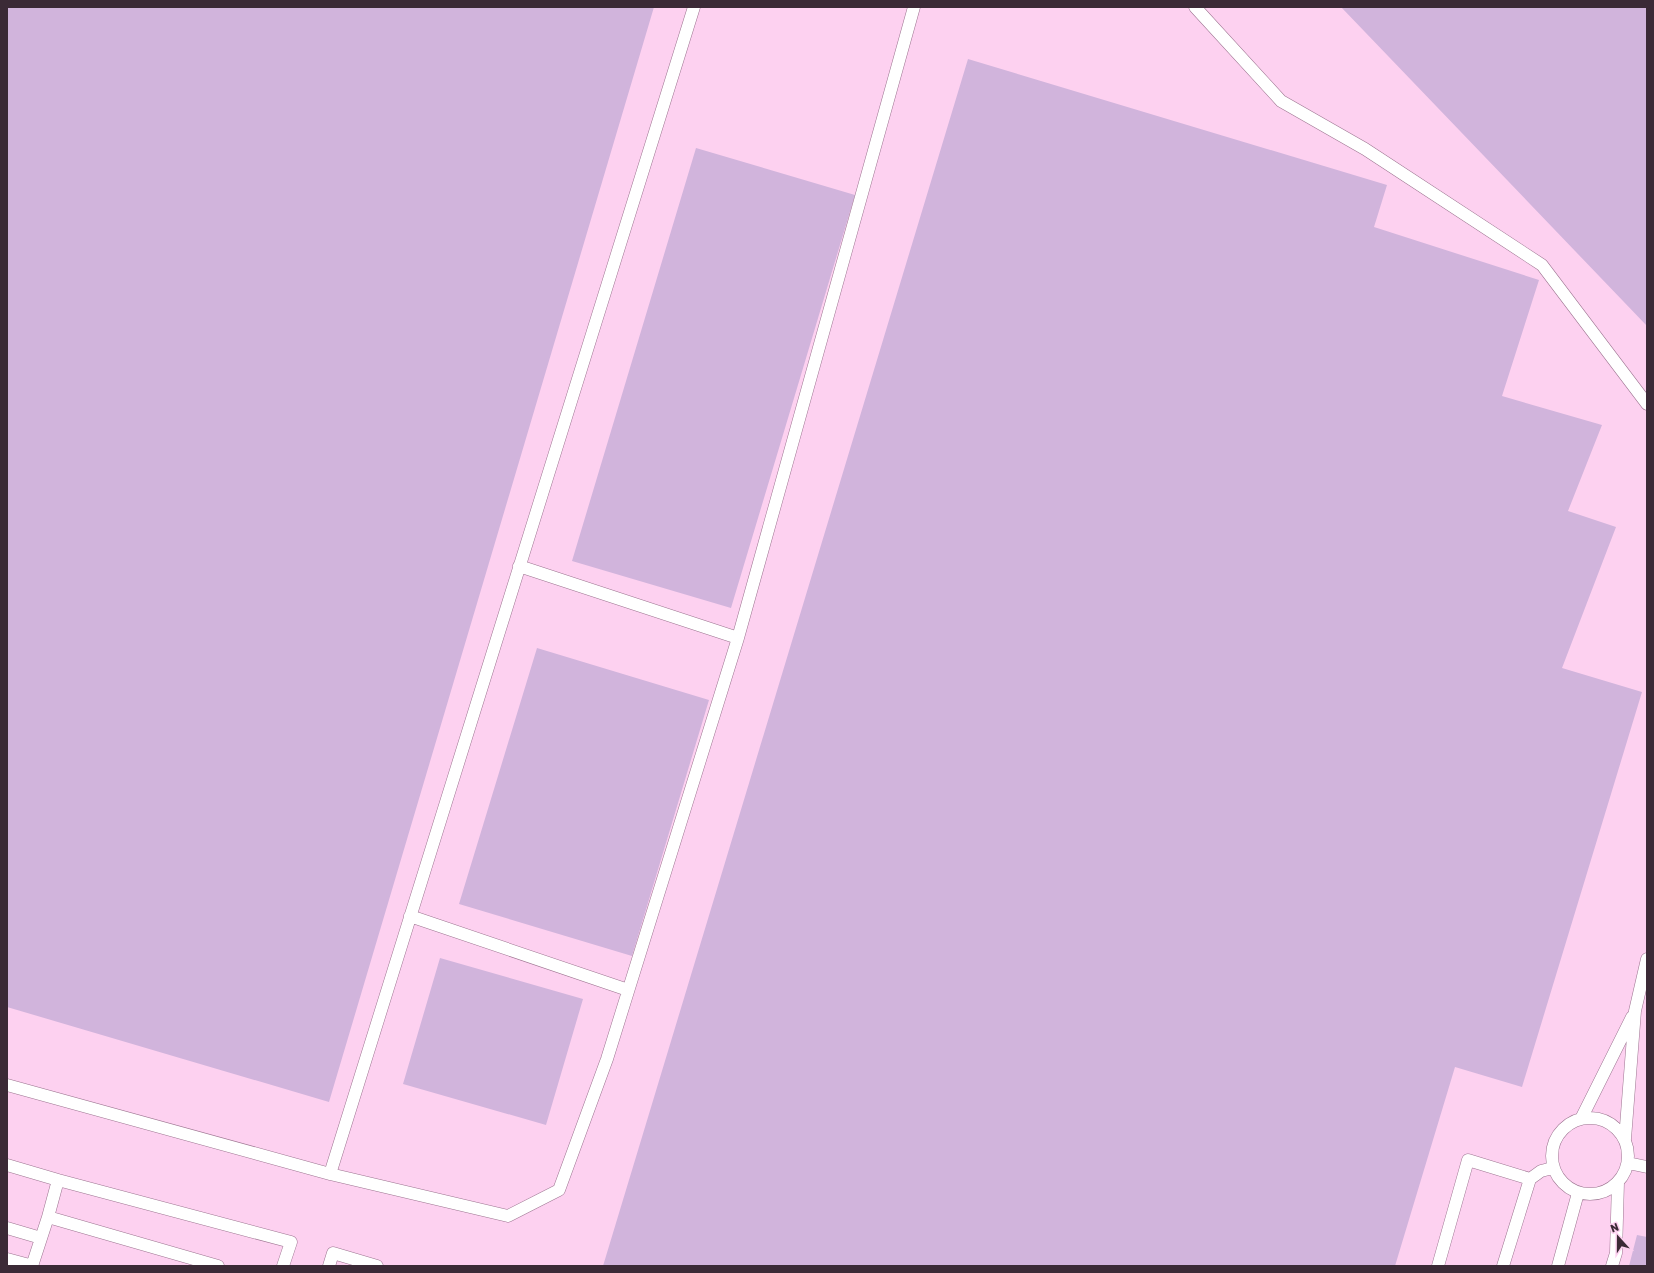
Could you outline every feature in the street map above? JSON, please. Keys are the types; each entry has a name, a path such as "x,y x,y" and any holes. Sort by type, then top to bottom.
{"lane":[{"path":"330,1174 694,7"},
{"path":"7,1085 330,1174 508,1216 559,1190 607,1059 738,638 914,7"},
{"path":"1194,7 1281,101 1365,149 1542,265 1647,404"},
{"path":"519,566 738,638"},
{"path":"410,916 628,990"},
{"path":"1625,1139 1617,1129 1606,1122 1594,1118 1581,1119 1569,1124 1560,1133 1553,1144 1551,1156 1553,1168 1559,1179 1567,1188 1578,1193 1589,1195 1610,1189 1625,1173 1628,1163 1628,1152 1625,1139 1635,1011 1647,959"},
{"path":"1581,1119 1635,1011"},
{"path":"1438,1266 1468,1160 1530,1179"},
{"path":"1628,1163 1647,1167"},
{"path":"7,1165 291,1242 283,1266"},
{"path":"1503,1266 1530,1179 1541,1171 1553,1168"},
{"path":"7,1259 32,1266 58,1180"},
{"path":"1612,1266 1616,1253 1618,1182"},
{"path":"1558,1266 1578,1193"},
{"path":"48,1217 218,1266"},
{"path":"7,1228 41,1238"},
{"path":"329,1266 333,1253 377,1266"}],"building":[{"path":"7,7 654,7 329,1102 7,1007"},
{"path":"1341,7 1647,7 1647,326"},
{"path":"968,59 1387,185 1374,227 1539,280 1502,396 1602,425 1568,511 1616,527 1562,668 1642,692 1522,1087 1455,1067 1395,1266 603,1266"},
{"path":"696,148 855,195 731,608 572,561"},
{"path":"537,648 709,700 632,956 459,904"},
{"path":"440,958 583,999 546,1125 403,1084"},
{"path":"1637,1235 1647,1237 1647,1266 1629,1266"}]}
